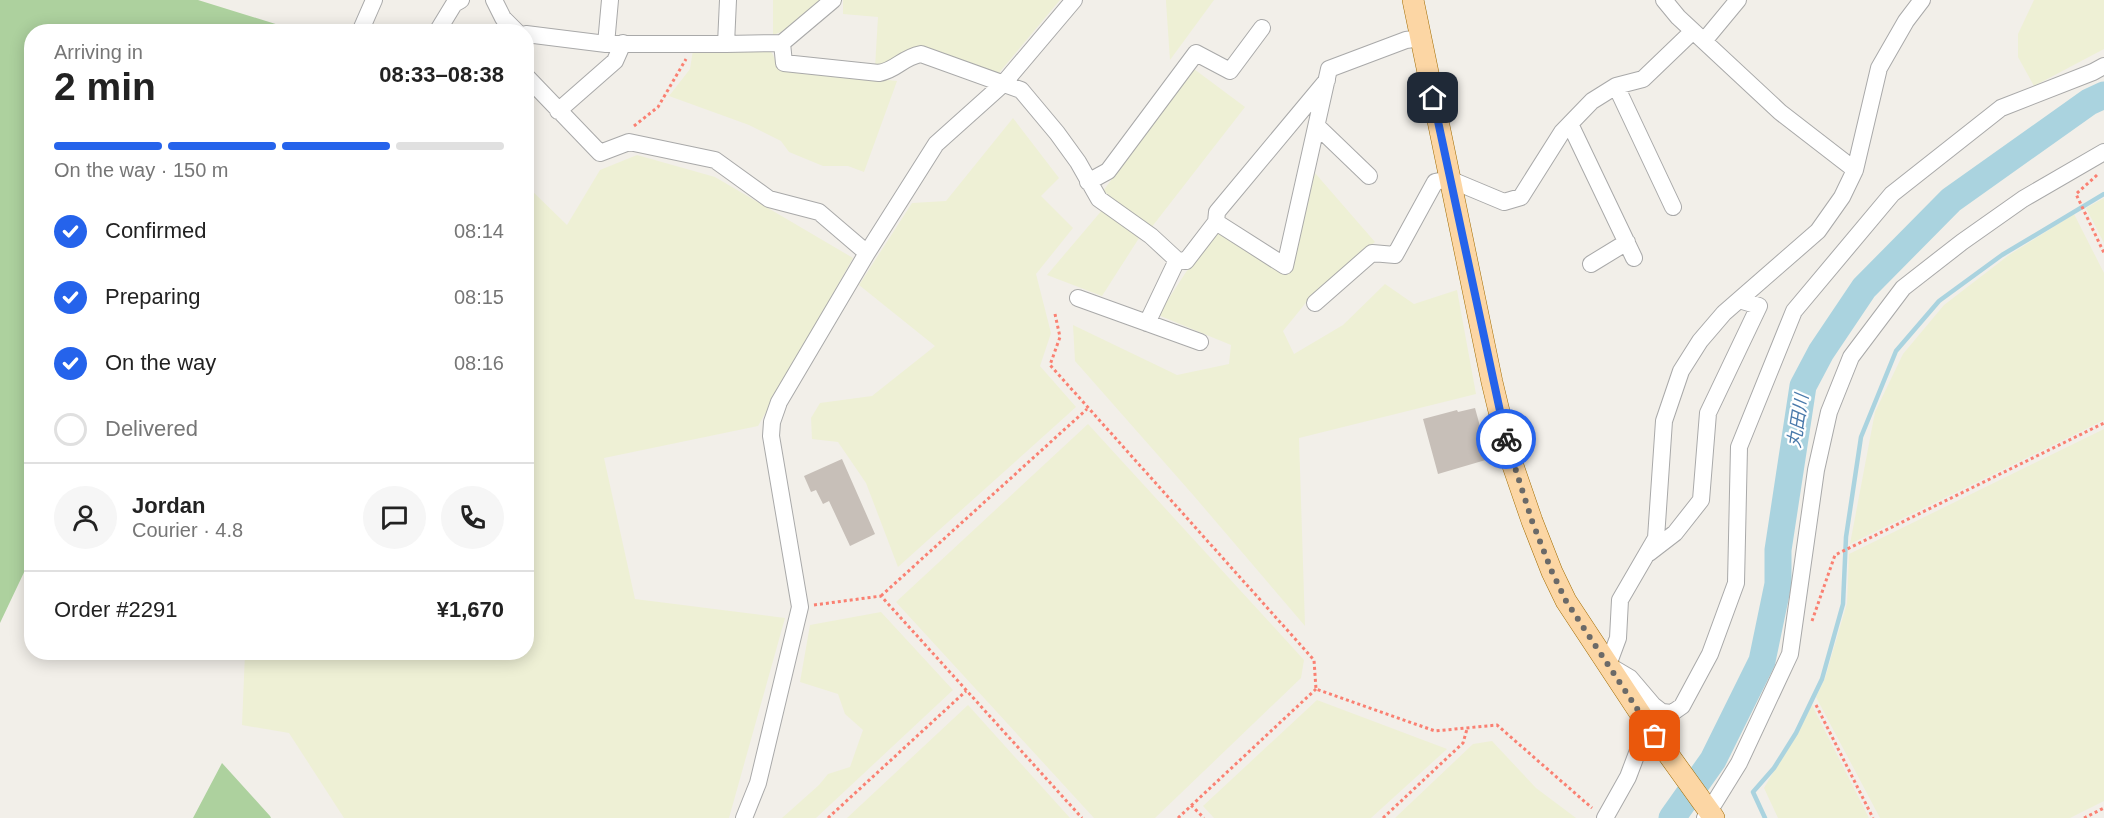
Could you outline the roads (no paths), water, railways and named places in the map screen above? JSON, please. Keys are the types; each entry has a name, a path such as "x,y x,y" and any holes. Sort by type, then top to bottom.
{"main road":[{"path":"1413,0 1449,179 1510,457 1552,572 1566,601 1708,813"}],"street":[{"path":"364,24 374,0"},
{"path":"442,24 454,4 461,0"},
{"path":"494,0 503,18 509,24"},
{"path":"606,44 610,0"},
{"path":"726,44 729,0"},
{"path":"534,35 606,44 782,42 833,0"},
{"path":"744,818 758,783 800,607 771,436 772,422 779,402 867,253 936,144 1003,84 1074,0"},
{"path":"1665,0 1698,36 1780,112 1855,170"},
{"path":"1315,303 1372,253 1395,255 1435,182 1449,179 1504,202 1521,197 1562,132 1592,101 1616,86 1643,79 1698,36 1738,0"},
{"path":"1922,0 1906,21 1879,68 1855,170 1842,196 1818,231 1724,313 1700,341 1681,371 1664,421 1656,538 1620,600 1618,638 1608,665 1630,678 1662,712 1672,713 1682,706 1710,654 1736,583 1738,447 1794,311 1893,194 1911,179 2001,108 2104,66"},
{"path":"1088,183 1108,171 1196,53 1230,71 1262,28"},
{"path":"1216,222 1285,266 1329,69 1406,40 1421,38"},
{"path":"782,42 784,63 879,73 890,71 907,57 921,54 1021,90 1057,133 1100,199 1151,236 1177,260 1186,261 1216,222 1217,212 1327,80"},
{"path":"558,111 615,61 623,43"},
{"path":"534,85 600,153 629,142 715,160 769,199 819,212 867,253"},
{"path":"1616,86 1673,207"},
{"path":"1570,124 1634,258"},
{"path":"1317,126 1370,176"},
{"path":"1708,813 1739,764 1790,654 1816,471 1829,412 1851,357 1903,288 1962,242 2023,199 2104,152"},
{"path":"1591,264 1627,242"},
{"path":"1147,323 1177,260"},
{"path":"1078,298 1200,342"},
{"path":"1646,555 1676,533 1701,500 1708,414 1759,306 1739,300"},
{"path":"1600,814 1628,777 1651,730"}],"waterway":[{"name":"丸田川","path":"1672,818 1713,760 1762,661 1778,584 1778,550 1803,386 1821,352 1864,288 1951,200 2089,102 2104,95"},
{"path":"1765,818 1753,792 1774,768 1796,733 1822,679 1843,604 1846,537 1861,437 1896,351 1939,301 2002,255 2104,194"}]}
